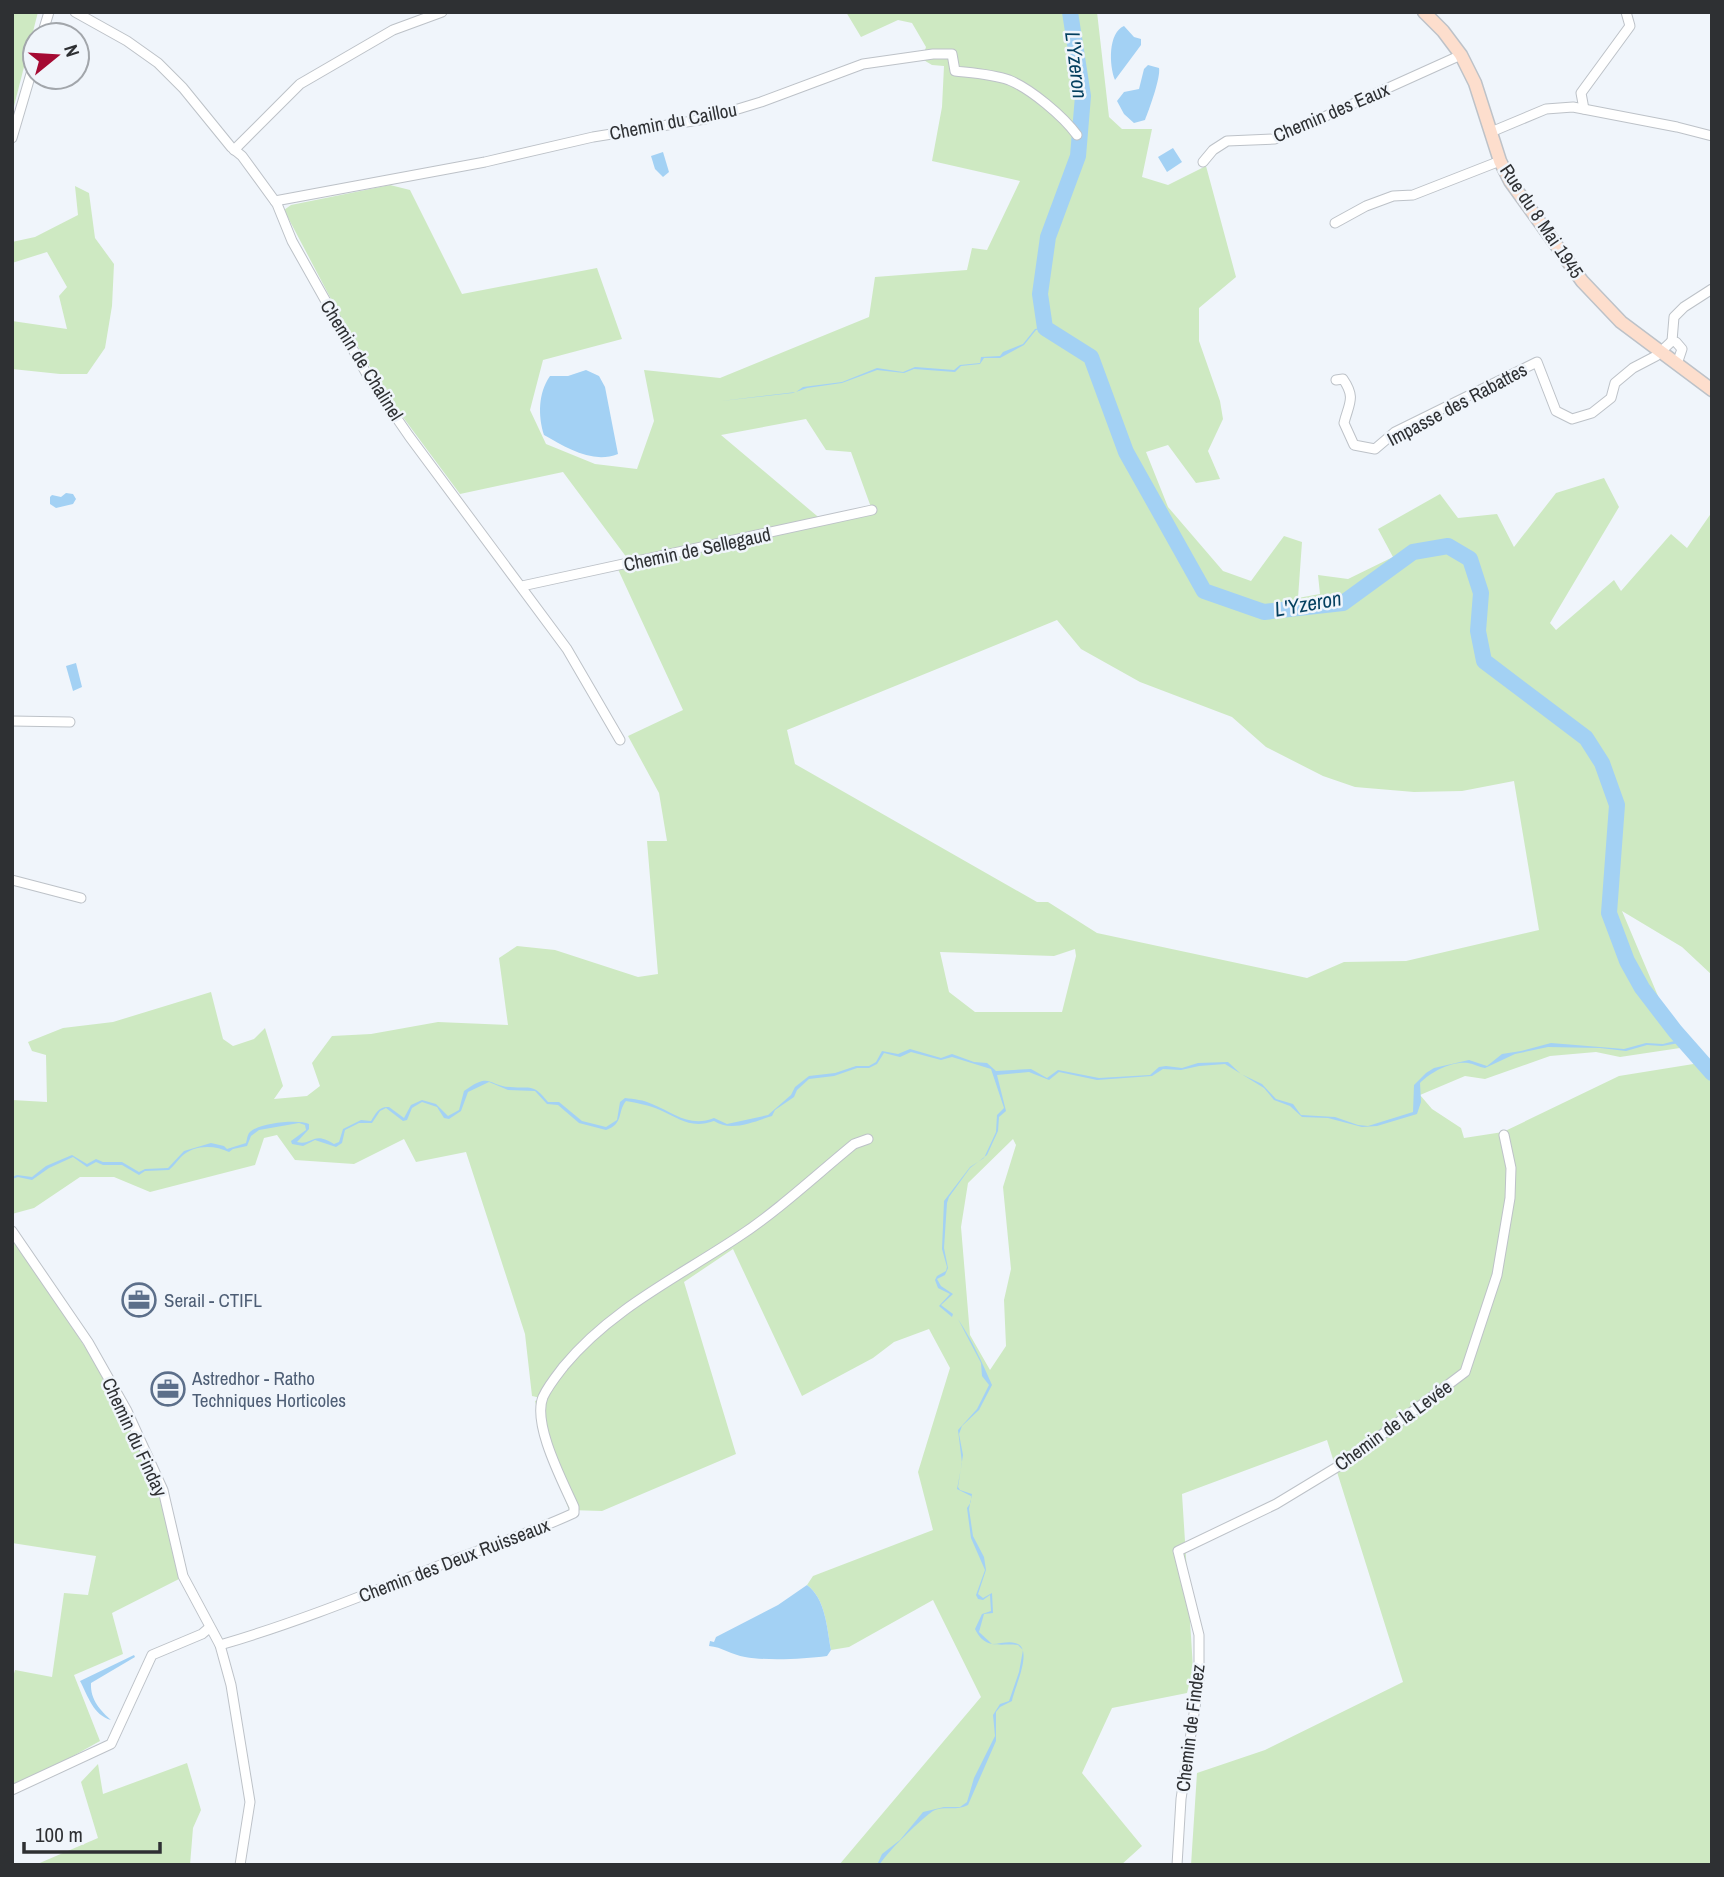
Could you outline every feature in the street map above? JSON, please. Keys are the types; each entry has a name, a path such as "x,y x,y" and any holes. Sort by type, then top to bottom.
{"main road":[{"name":"Rue du 8 Mai 1945","path":"1424,12 1461,55 1475,83 1500,161 1524,202 1581,281 1620,322 1712,390"}],"street":[{"name":"Chemin de Chalinel","path":"75,12 127,41 158,63 183,88 275,201 292,241 369,378 583,673 620,740"},
{"path":"234,150 300,84 393,30 443,12"},
{"path":"1584,109 1581,93 1630,26 1626,12"},
{"name":"Chemin du Caillou","path":"275,201 485,162 593,137 705,119 761,102 863,64 933,54 952,54 955,71 986,74 1019,85 1069,123 1077,135"},
{"name":"Chemin des Eaux","path":"1203,162 1213,149 1227,141 1275,139 1461,55"},
{"path":"12,138 26,91"},
{"path":"1491,132 1546,109 1573,107 1712,136"},
{"path":"1335,223 1366,206 1393,196 1413,195 1500,161"},
{"path":"1660,351 1672,341 1674,317 1684,307 1712,289"},
{"path":"1672,341 1682,349 1677,364"},
{"name":"Impasse des Rabattes","path":"1336,380 1343,379 1352,399 1344,423 1354,445 1376,449 1395,432 1537,362 1556,411 1572,419 1592,413 1611,398 1615,383 1660,351"},
{"name":"Chemin de Sellegaud","path":"522,586 872,510"},
{"path":"12,721 70,722"},
{"path":"12,880 81,898"},
{"name":"Chemin de la Levée","path":"1178,1551 1276,1504 1335,1468 1465,1372 1497,1275 1510,1198 1511,1168 1504,1135"},
{"name":"Chemin des Deux Ruisseaux","path":"220,1645 312,1615 536,1530 573,1513 574,1507 545,1436 541,1413 542,1398 559,1373 578,1350 620,1313 739,1236 854,1144 868,1139"},
{"name":"Chemin du Finday","path":"12,1231 89,1342 127,1411 163,1490 183,1576 220,1645 231,1685 250,1802 240,1865"},
{"name":"Chemin de Findez","path":"1177,1865 1181,1799 1199,1681 1199,1635 1178,1551"},
{"path":"12,1790 111,1744 152,1655 202,1634 209,1628"}],"green space":[{"path":"12,12 38,12 36,21 21,21 21,79 12,114"},
{"path":"846,12 1097,12 1109,117 1122,129 1152,129 1142,177 1168,185 1206,166 1236,277 1199,308 1199,341 1220,401 1223,419 1208,451 1220,479 1196,483 1168,445 1146,452 1168,507 1223,571 1251,581 1284,536 1302,542 1298,598 1320,594 1318,575 1348,579 1393,557 1378,529 1440,494 1458,518 1497,514 1514,547 1556,493 1604,478 1619,507 1550,623 1556,630 1614,580 1621,591 1671,534 1687,548 1712,512 1712,975 1682,947 1622,911 1680,1048 1620,1057 1596,1052 1550,1056 1485,1079 1465,1076 1420,1095 1432,1109 1461,1128 1464,1138 1503,1132 1619,1076 1712,1061 1712,1865 1191,1865 1197,1773 1265,1750 1403,1682 1327,1440 1182,1494 1193,1668 1187,1693 1112,1708 1082,1773 1142,1846 1121,1865 839,1865 981,1697 933,1600 849,1647 831,1650 822,1606 807,1585 813,1576 933,1530 918,1472 950,1368 929,1329 894,1342 873,1358 802,1396 733,1249 684,1282 736,1454 602,1511 569,1510 549,1457 535,1401 541,1398 532,1396 525,1334 466,1152 416,1162 404,1139 354,1164 295,1160 277,1135 264,1138 255,1165 150,1192 114,1177 80,1177 34,1208 12,1214 12,1100 47,1102 46,1055 32,1051 28,1042 63,1028 113,1022 211,992 223,1039 233,1046 254,1039 265,1028 283,1086 274,1099 307,1096 320,1086 312,1063 332,1036 371,1034 438,1022 508,1025 499,958 517,946 555,950 638,977 658,974 647,841 667,841 659,793 628,736 683,710 616,565 630,562 563,472 460,494 388,397 341,318 284,210 291,205 390,185 410,190 462,294 597,268 622,339 543,360 530,410 546,444 595,464 637,469 654,421 644,370 720,378 869,317 875,277 967,270 972,248 987,250 1020,181 932,161 942,107 944,66 932,65 922,59 926,47 912,23 898,20 861,37","holes":["806,419 826,450 851,452 872,510 823,521 721,435","1057,620 1081,649 1140,682 1232,717 1266,747 1323,776 1355,787 1414,792 1462,791 1514,781 1539,930 1406,961 1344,962 1307,978 1097,933 1048,902 1037,902 795,764 787,730","1075,949 1076,956 1062,1012 975,1012 949,992 940,952 1054,956","1013,1139 1016,1145 1003,1187 1011,1269 1004,1300 1006,1346 990,1370 970,1335 961,1227 968,1183"]},
{"path":"75,186 89,193 95,238 114,264 112,306 105,348 87,374 12,369 12,321 67,329 59,296 67,287 47,252 12,263 12,242 35,237 78,215"},
{"path":"12,1239 93,1360 130,1424 159,1489 179,1579 112,1613 123,1654 74,1675 100,1741 57,1765 12,1785 12,1681 15,1670 52,1677 64,1593 88,1595 96,1556 12,1543"},
{"path":"187,1763 201,1810 193,1828 190,1865 35,1865 98,1838 81,1782 98,1764 103,1794"}],"water":[{"path":"1124,26 1134,37 1141,39 1141,45 1115,80 1111,50 1115,35"},
{"path":"1148,65 1159,68 1157,86 1145,120 1134,123 1124,114 1117,101 1124,92 1139,89 1144,69"},
{"path":"1173,148 1182,162 1167,172 1158,157"},
{"path":"663,152 669,172 663,177 655,169 651,156"},
{"path":"1046,327 1036,330 1024,345 1000,358 984,358 980,364 961,366 955,372 914,369 904,373 877,370 842,383 796,392 803,387 842,382 877,368 903,372 915,367 954,370 960,365 980,363 981,357 1000,356 1003,352 1023,344 1035,329"},
{"path":"586,370 599,376 605,387 618,454 608,457 589,456 544,435 540,405 550,376 568,376"},
{"path":"66,493 73,494 76,499 73,504 56,508 50,504 52,495 61,497"},
{"path":"76,663 82,687 73,691 66,666"},
{"path":"1682,1039 1685,1042 1662,1046 1647,1045 1626,1051 1548,1047 1515,1054 1485,1068 1468,1063 1455,1064 1436,1071 1420,1083 1421,1102 1417,1114 1377,1126 1362,1127 1328,1118 1302,1117 1290,1106 1274,1100 1264,1088 1242,1075 1262,1084 1276,1099 1293,1104 1301,1115 1335,1117 1368,1126 1413,1112 1414,1085 1434,1068 1469,1060 1487,1066 1502,1054 1551,1043 1624,1049 1646,1043 1663,1044"},
{"path":"910,1049 941,1058 952,1054 974,1062 987,1063 996,1071 1031,1069 1047,1078 1058,1070 1099,1078 1150,1075 1159,1067 1166,1066 1182,1068 1198,1063 1228,1062 1240,1074 1225,1064 1181,1070 1163,1069 1152,1076 1097,1080 1059,1072 1049,1080 1029,1072 997,1075 1006,1111 999,1117 998,1131 985,1157 996,1132 997,1115 1004,1108 991,1069 952,1057 941,1060 911,1052 900,1057 884,1053 877,1064 869,1068 857,1068 834,1076 809,1079 797,1090 794,1097 775,1110 772,1116 735,1126 714,1121 692,1123 652,1107 626,1101 618,1121 606,1130 579,1123 558,1105 547,1104 535,1091 508,1090 489,1082 468,1092 461,1111 449,1119 444,1118 437,1107 422,1102 412,1108 407,1120 403,1121 386,1108 380,1111 372,1123 359,1123 345,1130 342,1143 336,1147 315,1140 303,1146 292,1144 291,1141 306,1130 305,1125 299,1123 259,1130 251,1136 247,1146 229,1152 211,1147 192,1150 169,1170 145,1171 139,1175 122,1165 103,1165 96,1162 87,1167 73,1157 49,1168 32,1180 18,1177 12,1179 17,1175 32,1177 46,1166 72,1155 87,1164 96,1159 103,1162 122,1162 139,1172 145,1169 168,1168 184,1151 211,1143 227,1149 246,1143 248,1134 253,1130 278,1123 296,1122 309,1124 309,1129 297,1142 321,1138 334,1144 339,1142 343,1129 361,1120 371,1121 378,1111 383,1108 389,1107 404,1118 411,1105 422,1100 436,1104 448,1116 459,1110 464,1091 485,1081 535,1089 548,1102 559,1102 582,1121 606,1127 617,1120 620,1102 625,1098 646,1102 682,1118 697,1121 714,1118 727,1124 768,1115 809,1076 835,1073 856,1066 869,1066 876,1062 882,1051 898,1054"},
{"path":"978,1162 970,1168 947,1203 944,1248 948,1268 945,1275 937,1279 941,1286 953,1294 941,1305 953,1314 952,1317 939,1306 950,1294 938,1288 935,1280 947,1267 942,1249 944,1201 970,1167"},
{"path":"958,1319 968,1335 992,1385 979,1410 962,1426 959,1434 962,1462 958,1430 977,1409 989,1385 982,1376 981,1363"},
{"path":"970,1503 973,1536 984,1557 986,1570 978,1594 983,1598 992,1593 993,1613 984,1614 979,1632 992,1644 983,1640 975,1629 982,1614 991,1611 990,1595 983,1600 976,1595 985,1570 971,1538 967,1508"},
{"path":"807,1585 818,1598 825,1615 831,1650 827,1656 754,1658 709,1646 710,1641 714,1642 716,1637 778,1605"},
{"path":"1012,1642 1021,1646 1022,1649 1018,1645 993,1644"},
{"path":"1023,1651 1022,1669 1012,1701 996,1712 996,1741 968,1805 960,1808 939,1809 930,1813 896,1845 880,1865 877,1865 882,1854 900,1840 923,1812 944,1807 960,1807 967,1802 974,1778 995,1736 993,1715 1000,1704 1009,1701"},
{"path":"134,1655 135,1657 91,1683 94,1700 111,1720 105,1718 92,1704 80,1681"}],"waterway":[{"name":"L'Yzeron","path":"1070,12 1083,96 1078,156 1048,237 1040,294 1045,328 1091,357 1126,452 1204,591 1264,612 1343,603 1413,552 1448,546 1470,559 1481,593 1478,631 1484,661 1586,738 1602,763 1617,805 1609,913 1627,961 1642,988 1712,1073"}],"place":[{"name":"Serail - CTIFL","path":"139,1300"},
{"name":"Astredhor - Ratho Techniques Horticoles","path":"168,1389"}]}
